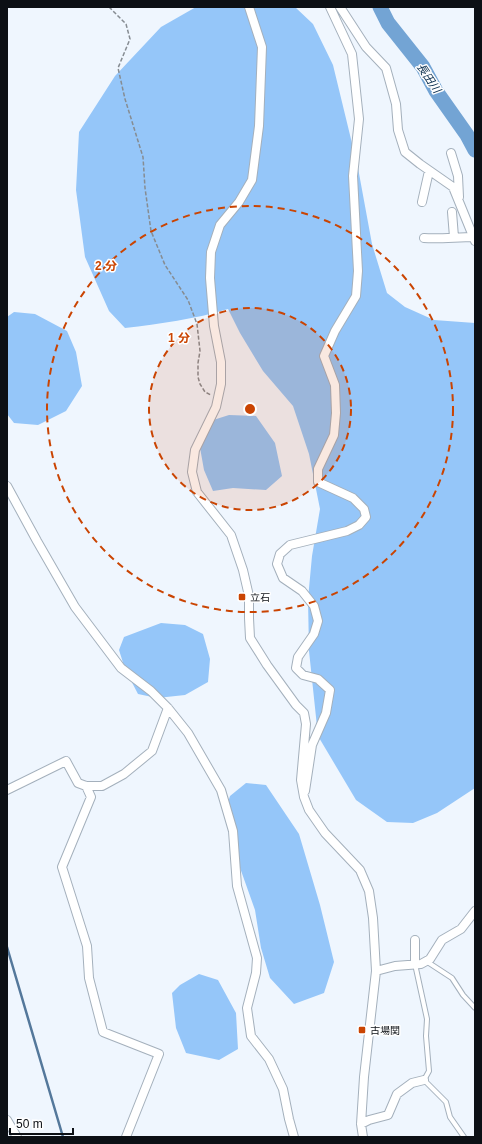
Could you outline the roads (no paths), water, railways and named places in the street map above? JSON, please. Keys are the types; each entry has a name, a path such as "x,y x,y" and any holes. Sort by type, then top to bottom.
{"street":[{"path":"249,7 262,47 259,126 252,180 239,202 220,225 211,252 210,278 214,326 221,362 221,384 216,407 195,450 192,472 197,492 231,535 243,570 249,596 250,638 267,666 296,705 304,713 306,724 301,780 304,797 309,810 325,833 360,870 369,891 376,971 364,1077 361,1124 363,1137"},
{"path":"304,797 312,745 326,713 330,690 318,679 304,675 296,668 298,658 314,634 318,621 314,606 302,591 283,578 277,564 280,554 290,545 347,531 359,525 366,517 364,509 354,498 318,482 318,469 334,435 336,413 335,385 324,356 335,331 356,296 358,271 353,176 359,119 352,54 330,7"},
{"path":"340,7 366,47 386,68 396,104 398,130 406,152 452,188 474,239 454,237 446,239 424,238"},
{"path":"451,153 458,176 459,202"},
{"path":"422,202 429,171"},
{"path":"452,212 454,237"},
{"path":"7,486 75,607 121,668 151,691 168,708 188,733 221,790 233,831 238,886 257,958 256,973 247,1008 251,1036 269,1059 283,1089 288,1119 294,1137"},
{"path":"7,790 66,761 78,783 86,786 102,786 124,774 152,751 168,708"},
{"path":"86,786 91,797 62,867 87,946 89,978 103,1032 159,1054 126,1137"},
{"path":"376,971 394,966 421,964 430,959 442,940 461,929 475,911"},
{"path":"415,940 415,964"},
{"path":"361,1124 388,1114 397,1094 412,1083 424,1080"},
{"path":"7,1120 17,1137"}],"lane":[{"path":"426,961 452,978 463,995 475,1008"},
{"path":"415,964 427,1020 426,1036 429,1071 424,1080 446,1102 450,1117 464,1137"}],"waterway":[{"name":"長田川","path":"380,7 388,23 423,67 436,91 467,135 475,150"},
{"path":"7,947 63,1137"}],"place":[{"name":"立石","path":"242,597"},
{"name":"古場関","path":"362,1030"}]}
